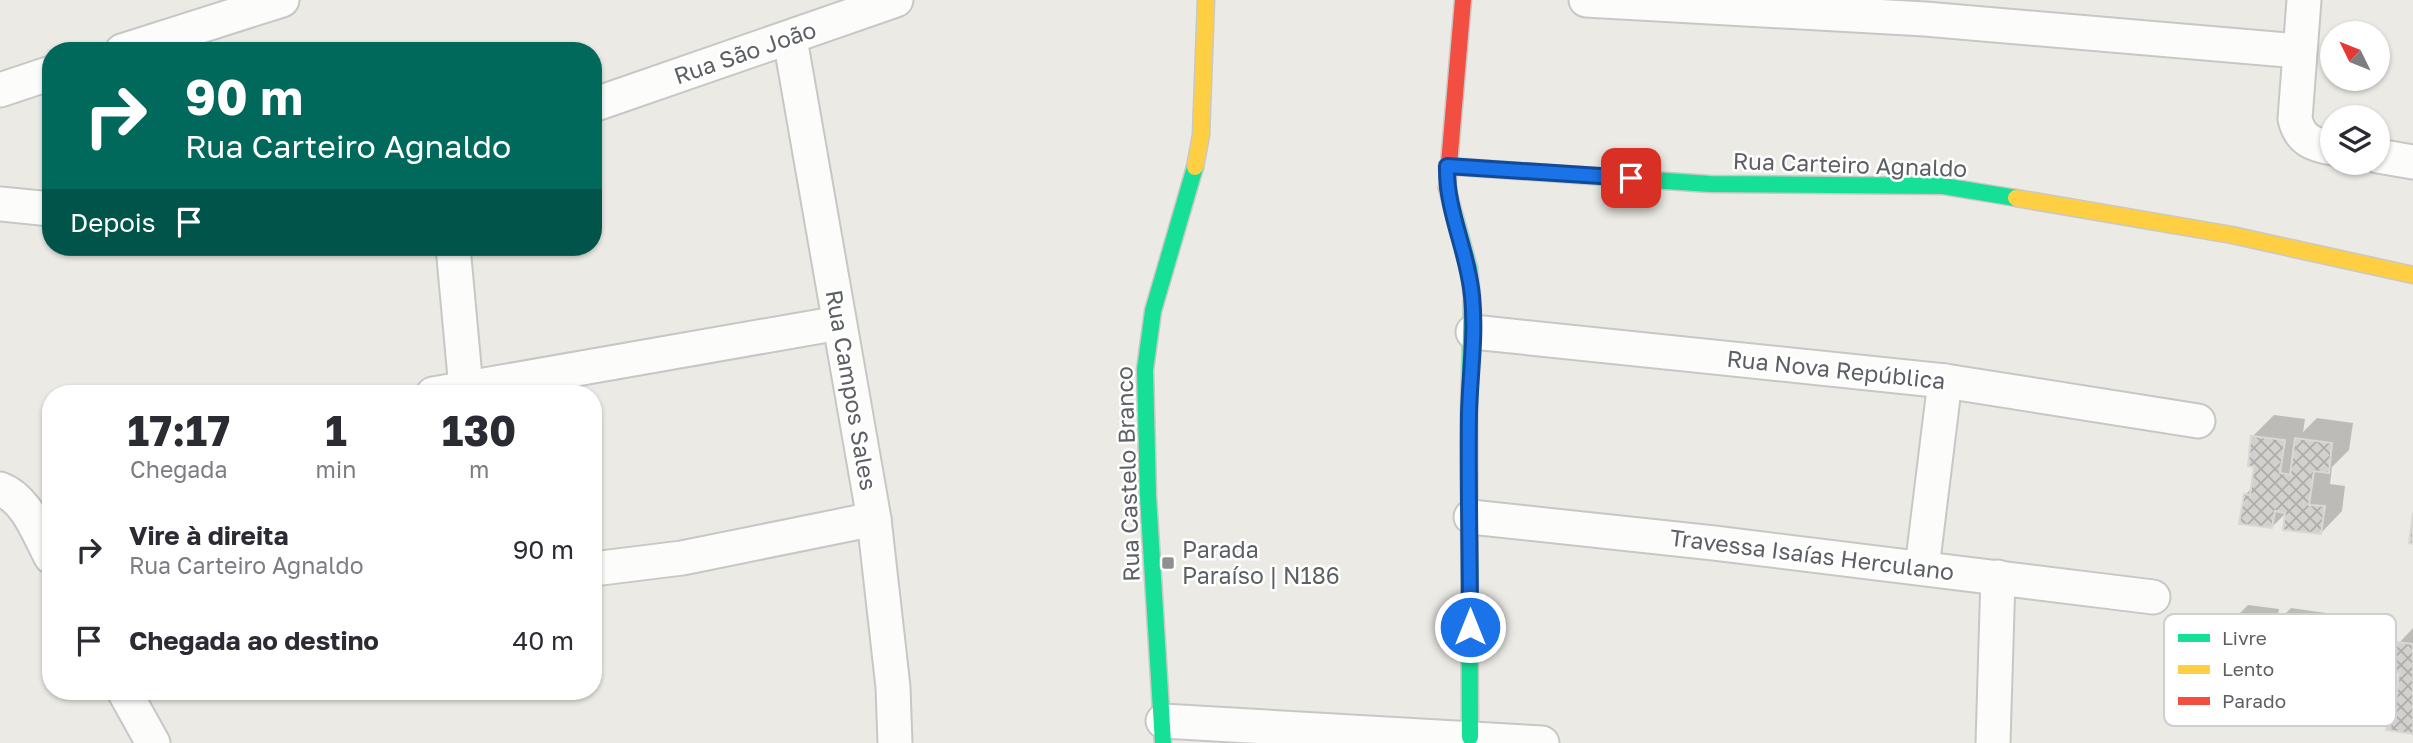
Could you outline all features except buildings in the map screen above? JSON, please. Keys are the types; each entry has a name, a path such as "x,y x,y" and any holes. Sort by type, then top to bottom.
{"street":[{"path":"150,42 282,0"},
{"name":"Rua São João","path":"602,102 790,39 895,0"},
{"name":"Rua Castelo Branco","path":"1163,732 1147,496 1145,370 1153,312 1190,190 1201,135 1206,57 1206,0"},
{"path":"1463,0 1447,190 1451,216 1469,268 1473,332 1469,412 1470,737"},
{"path":"1586,0 1925,19 2298,51"},
{"path":"2304,0 2298,51 2297,128 2315,145 2320,146"},
{"name":"Rua Campos Sales","path":"790,39 874,519 893,687 895,743"},
{"path":"0,90 42,77"},
{"path":"2390,158 2413,162"},
{"name":"Rua Carteiro Agnaldo","path":"1447,166 1710,184 1944,186 2232,234 2343,262 2413,275"},
{"path":"0,204 42,208"},
{"path":"454,256 466,385"},
{"path":"483,385 839,323"},
{"name":"Rua Nova República","path":"1473,332 1945,381 2198,421"},
{"path":"1922,568 1945,381"},
{"path":"11,497 42,544"},
{"name":"Travessa Isaías Herculano","path":"1471,517 2153,597"},
{"path":"602,568 682,558 874,519"},
{"path":"1993,743 1998,577"},
{"path":"129,700 153,743"},
{"path":"1163,732 1470,737 1542,743"}],"traffic: fast":[{"path":"1447,166 1710,184 1943,186 2016,198"},
{"path":"1163,743 1148,496 1145,370 1153,311 1195,167"},
{"path":"1447,188 1469,268 1472,298 1469,412 1470,737"}],"traffic: slow":[{"path":"1195,167 1201,135 1206,0"},
{"path":"2016,198 2232,235 2413,275"}],"traffic: jam":[{"path":"1447,188 1463,0"}],"place":[{"name":"Parada Paraíso | N186","path":"1168,563"}],"route":[{"path":"1470,627 1469,412 1472,298 1469,268 1451,216 1447,166 1631,178"}]}
